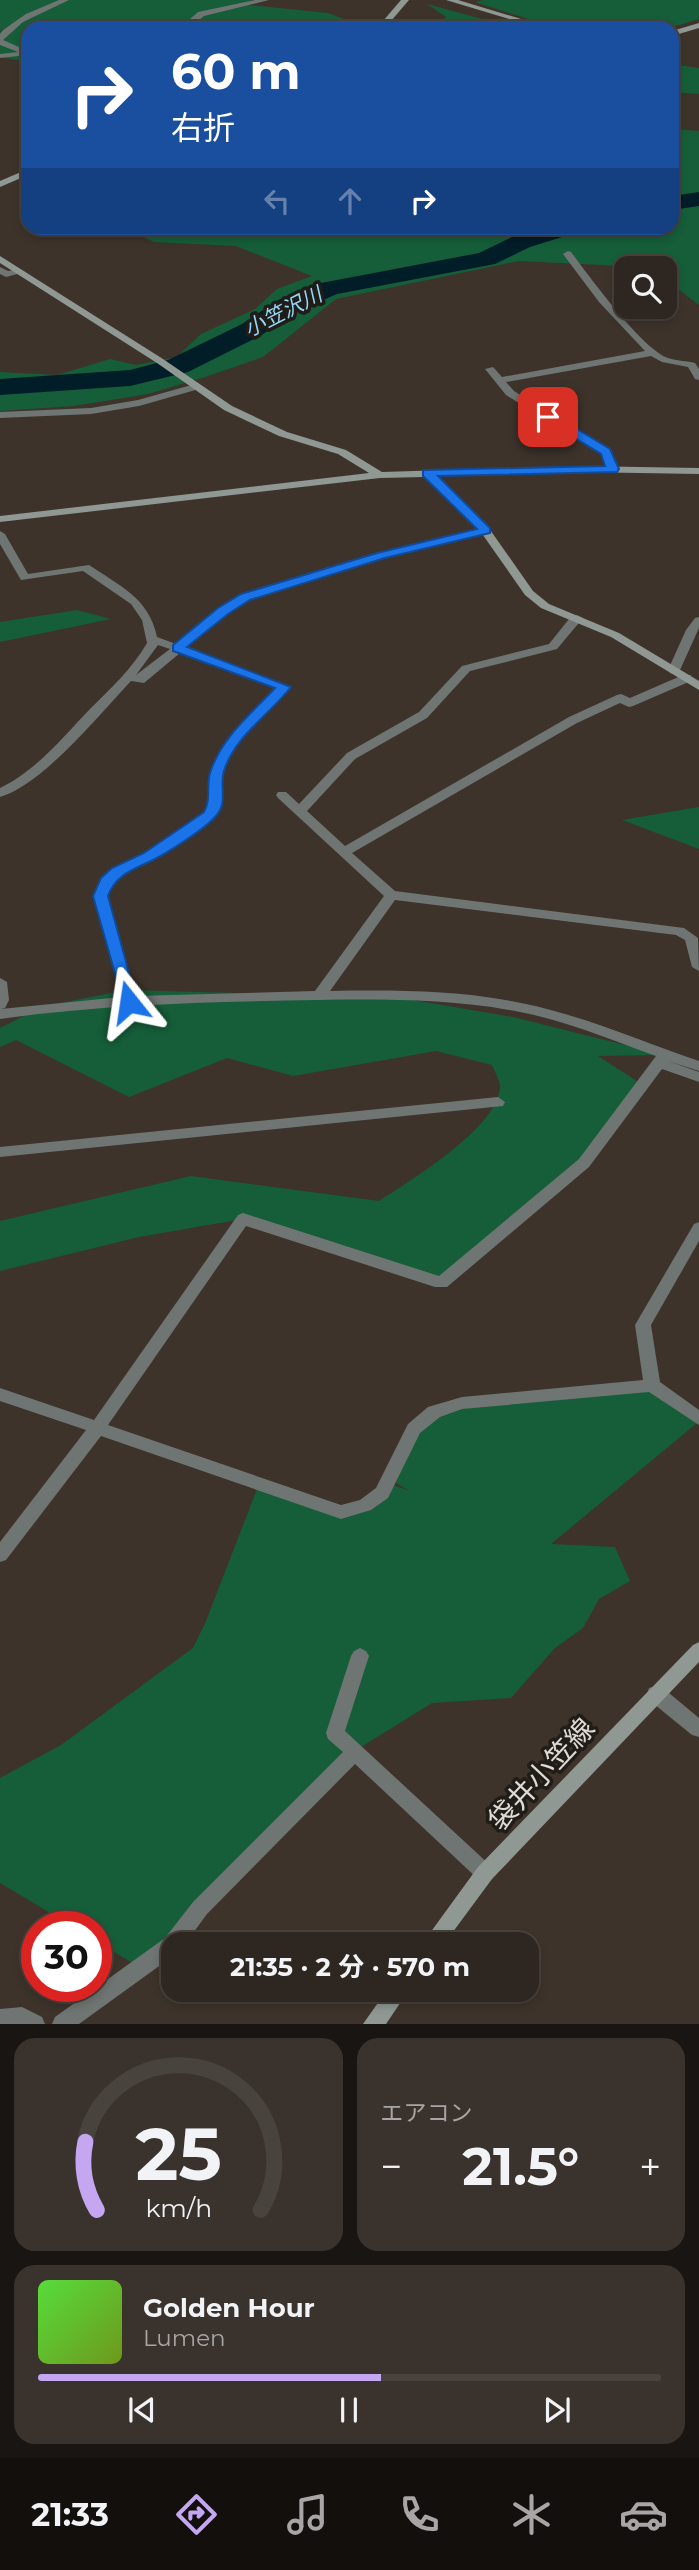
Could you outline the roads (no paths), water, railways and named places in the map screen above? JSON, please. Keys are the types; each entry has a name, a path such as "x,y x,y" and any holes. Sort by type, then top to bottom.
{"street":[{"path":"21,50 0,41 6,30 65,0"},
{"path":"192,21 201,14 265,0"},
{"path":"387,21 405,0"},
{"path":"450,0 523,21"},
{"path":"679,32 699,25"},
{"path":"0,56 21,54"},
{"path":"0,184 21,175"},
{"path":"568,254 602,300 652,354 665,360 692,365 699,377"},
{"path":"0,259 245,418 342,452 380,475"},
{"path":"0,270 6,274 20,272"},
{"path":"500,380 652,354"},
{"path":"490,369 510,393 606,452 613,469"},
{"path":"0,415 91,411 195,387"},
{"path":"0,519 380,475 613,469 699,471"},
{"path":"427,473 485,530 529,593 545,606 615,635 699,686"},
{"path":"129,677 140,680 223,611 245,597 381,555 485,530"},
{"path":"0,534 25,578 85,567 135,602 149,620 153,643 141,665 39,769 15,787 0,793"},
{"path":"301,810 351,756 423,715 466,668 553,647 561,640 565,628 577,618"},
{"path":"674,670 699,620"},
{"path":"129,1002 100,896 106,881 117,871 149,856 210,815 217,803 216,774 227,747 284,687 152,639"},
{"path":"344,852 573,720 621,698 629,703 687,678"},
{"path":"282,795 391,895 679,931 691,938 699,967"},
{"path":"319,996 391,895"},
{"path":"0,982 0,1004"},
{"path":"0,1014 41,1007 203,997 319,996 481,1001 525,1009 588,1026 699,1077"},
{"path":"663,1059 699,1066"},
{"path":"0,1555 97,1428 243,1219 441,1283 584,1163 663,1059"},
{"path":"0,1152 499,1102"},
{"path":"652,1385 643,1325 699,1228"},
{"path":"0,1394 341,1513 365,1505 382,1493 414,1429 434,1412 462,1403 652,1385 699,1419"},
{"name":"袋井小笠線","path":"441,1932 485,1873 699,1650"},
{"path":"360,1656 335,1733 485,1873"},
{"path":"656,1694 699,1729"},
{"path":"62,2024 172,1945 200,1908 354,1753"},
{"path":"373,2024 390,2002"},
{"path":"0,2019 22,2017 35,2024"}],"waterway":[{"name":"小笠沢川","path":"679,202 699,199"},
{"name":"小笠沢川","path":"0,387 130,378 178,366 251,330 287,306 330,288 486,259 521,242 544,235"}]}
